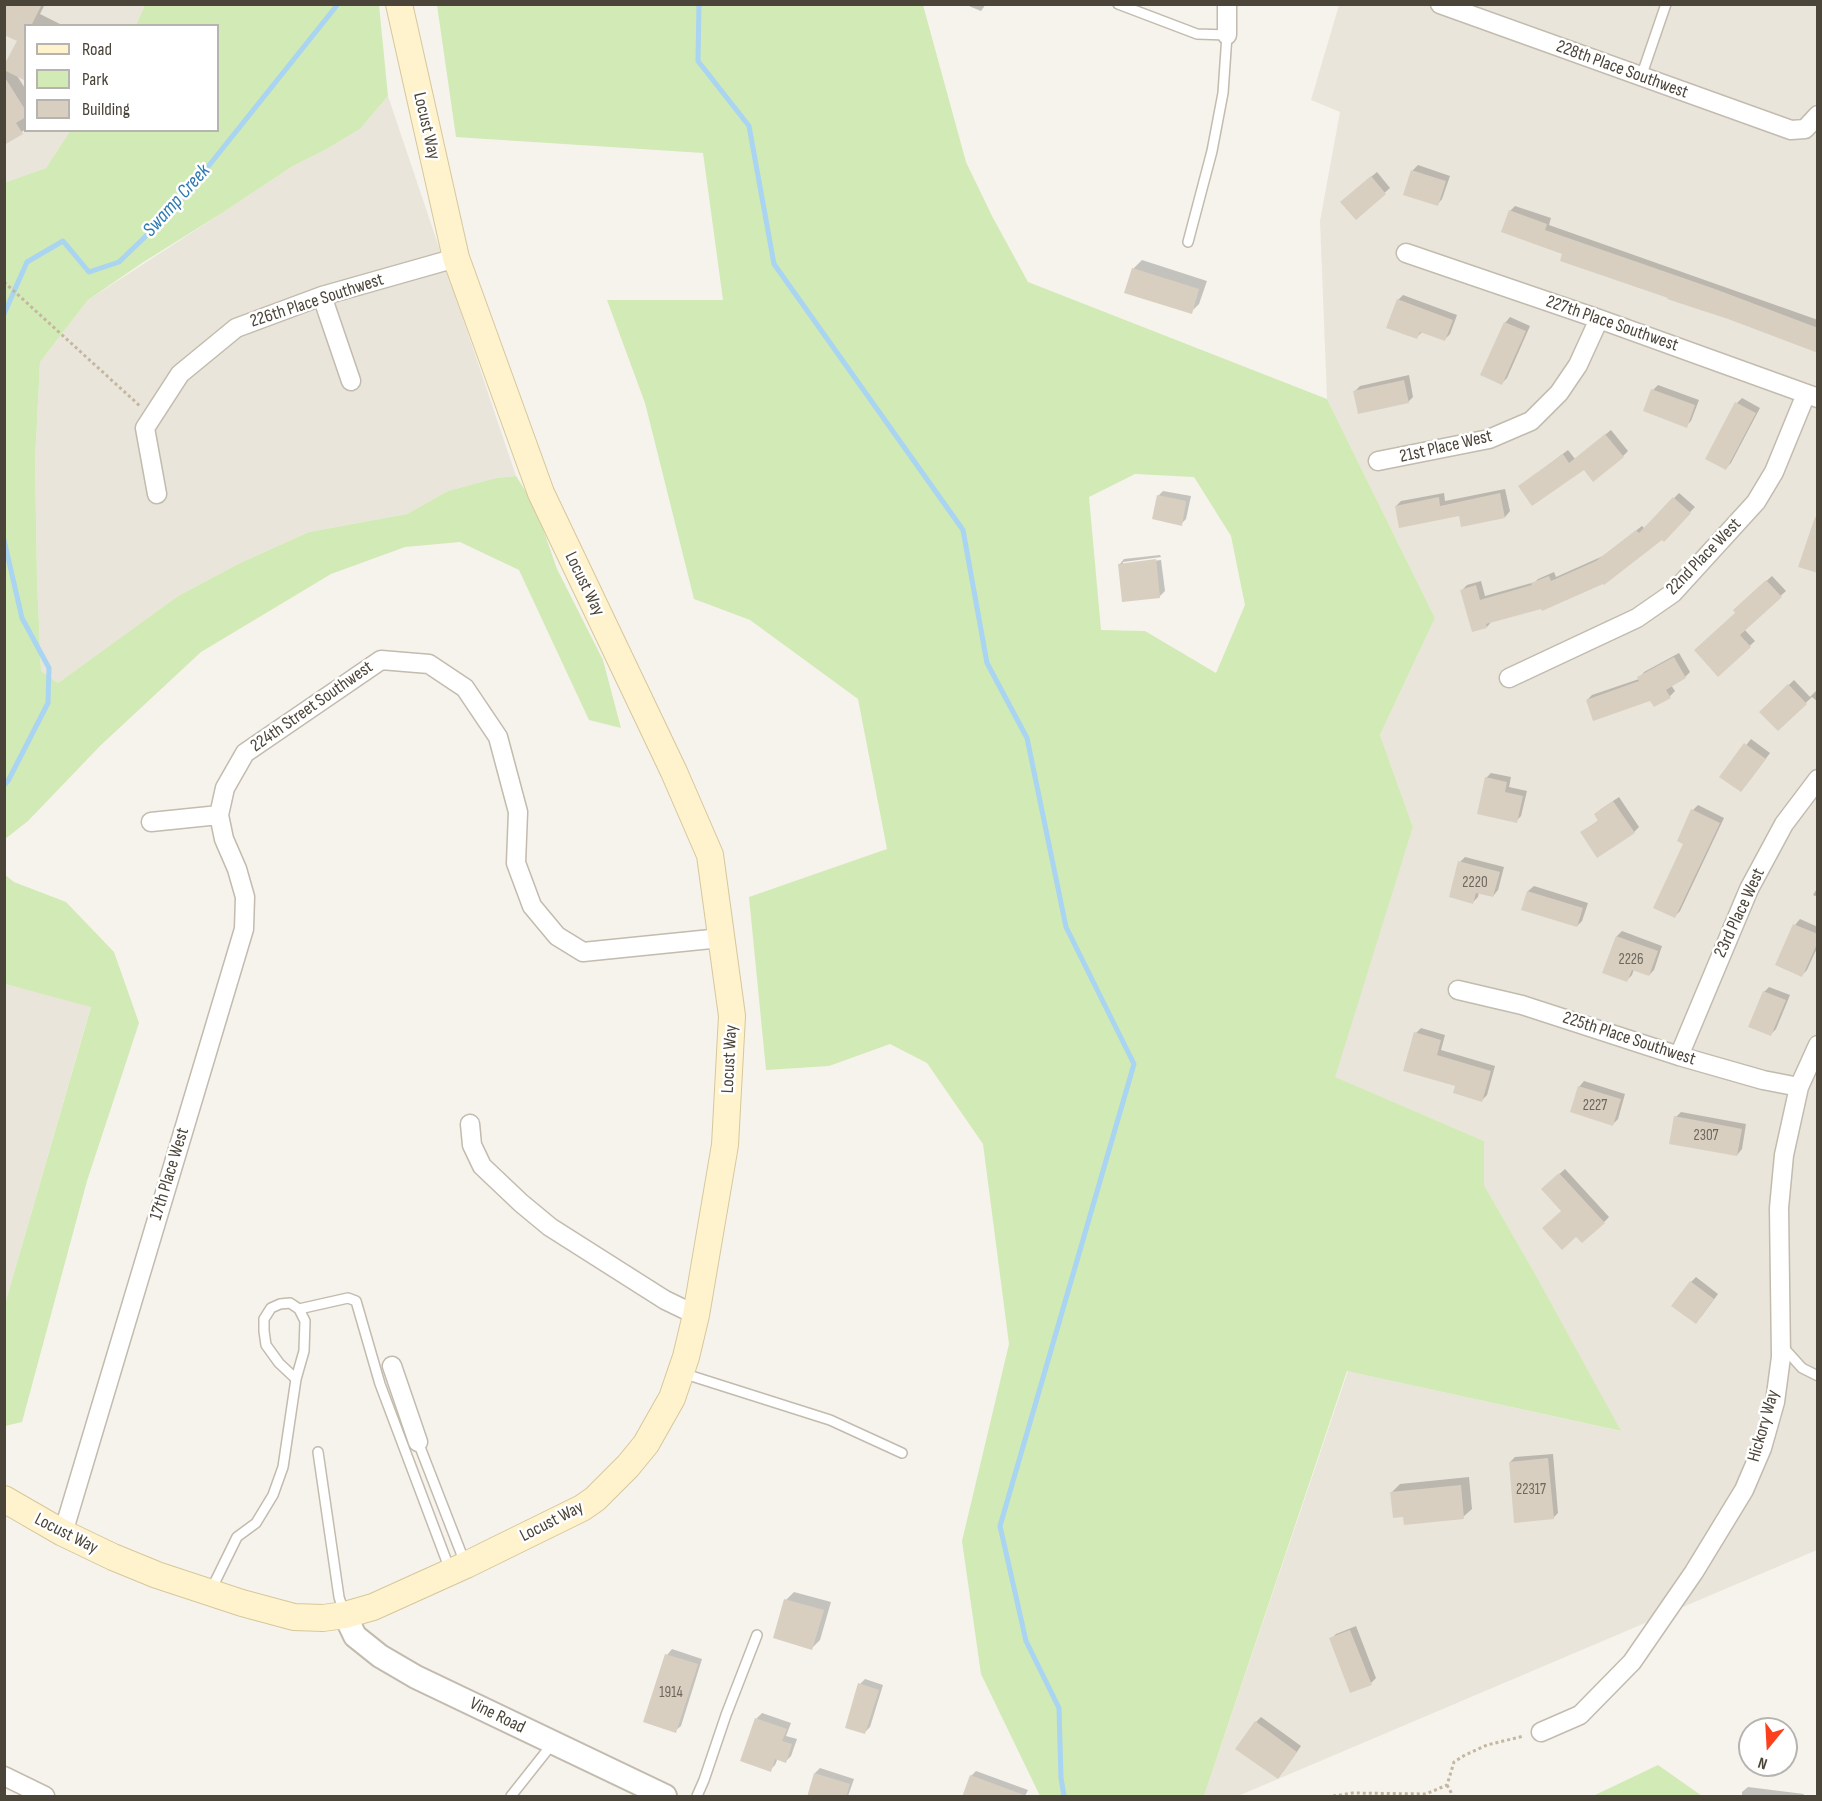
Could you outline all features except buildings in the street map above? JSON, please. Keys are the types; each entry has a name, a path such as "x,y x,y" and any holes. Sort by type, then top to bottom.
{"main road":[{"name":"Locust Way","path":"4,1499 63,1533 157,1575 294,1617 323,1618 345,1615 373,1607 458,1568 595,1500 646,1444 672,1398 681,1373 696,1315 726,1145 732,1016 710,855 674,772 541,493 456,258 399,4"}],"street":[{"path":"1227,4 1227,35"},
{"name":"228th Place Southwest","path":"1440,4 1791,130 1811,122"},
{"name":"227th Place Southwest","path":"1406,253 1599,319 1812,396"},
{"name":"226th Place Southwest","path":"157,494 145,428 180,374 236,328 322,296 456,258"},
{"path":"322,296 351,381"},
{"name":"21st Place West","path":"1378,461 1489,440 1531,421 1559,393 1578,365 1599,319"},
{"name":"22nd Place West","path":"1509,678 1637,618 1673,593 1756,502 1774,472 1812,396"},
{"name":"224th Street Southwest","path":"219,815 225,788 245,753 278,729 381,660 429,664 465,688 498,738 518,812 516,863 532,906 557,936 584,952 721,938"},
{"name":"23rd Place West","path":"1679,1056 1749,890 1784,824 1818,779"},
{"path":"151,822 219,815"},
{"name":"17th Place West","path":"63,1533 244,928 245,897 237,869 224,839 219,815"},
{"name":"225th Place Southwest","path":"1458,990 1522,1005 1679,1056 1763,1080 1799,1087"},
{"name":"Hickory Way","path":"1541,1732 1580,1715 1632,1662 1694,1572 1744,1490 1762,1448 1775,1402 1781,1345 1779,1208 1784,1155 1799,1087 1818,1045"},
{"path":"470,1124 472,1145 482,1166 521,1203 560,1233 665,1300 696,1315"},
{"path":"392,1366 418,1442"},
{"name":"Vine Road","path":"345,1615 355,1636 368,1648 391,1663 665,1797"},
{"path":"4,1776 45,1797"}],"lane":[{"path":"1118,4 1197,34 1227,35 1223,93 1212,151 1188,243"},
{"path":"1641,77 1666,4"},
{"path":"299,1309 348,1298 357,1301 380,1384 458,1568"},
{"path":"210,1593 237,1538 256,1523 273,1495 283,1467 296,1379 304,1351 305,1321 299,1309 290,1303 280,1304 271,1308 264,1319 266,1345 279,1363 296,1379"},
{"path":"1781,1345 1802,1368 1818,1376"},
{"path":"681,1373 830,1420 902,1453"},
{"path":"418,1442 458,1568"},
{"path":"318,1452 339,1597 345,1615"},
{"path":"696,1797 757,1635"},
{"path":"511,1797 553,1743"}],"path":[{"path":"4,282 152,417"},
{"path":"1453,1797 1447,1785 1454,1762 1464,1755 1487,1746 1541,1732"},
{"path":"1334,1797 1353,1793 1426,1794 1447,1785"}],"shaded area":[{"path":"5,5 145,5 136,24 24,24 24,132 69,132 46,168 5,183"},
{"path":"1339,5 1817,5 1817,1550 1238,1796 1204,1796 1348,1371 1620,1431 1484,1185 1484,1141 1334,1077 1413,827 1380,735 1435,618 1327,399 1320,221 1340,112 1311,100"},
{"path":"388,96 516,476 496,478 448,491 407,514 309,532 240,563 178,596 58,683 41,671 35,461 40,362 88,300 293,166 360,129"},
{"path":"5,984 91,1006 5,1304"}],"green space":[{"path":"145,5 379,5 388,96 360,129 293,166 88,300 40,362 35,461 41,671 58,683 178,596 240,563 309,532 407,514 448,491 496,478 516,476 535,506 557,569 603,660 621,728 589,720 519,570 460,542 405,547 331,574 201,652 101,745 28,821 5,839 4,183 46,168 69,132 219,132 219,24 136,24"},
{"path":"437,5 923,5 966,162 1028,282 1327,399 1435,618 1380,735 1413,827 1335,1077 1484,1141 1484,1185 1621,1431 1347,1371 1204,1796 1040,1796 981,1674 962,1541 1009,1344 983,1144 927,1063 890,1044 829,1066 766,1070 749,897 887,849 858,699 750,620 694,599 645,403 607,300 723,300 703,153 456,137","holes":["1135,474 1194,477 1231,536 1245,605 1216,673 1145,631 1101,630 1089,497"]},
{"path":"4,874 14,882 66,902 114,952 139,1023 87,1181 22,1422 5,1426 5,1304 91,1007 5,984"},
{"path":"1658,1765 1702,1796 1593,1796"}],"waterway":[{"name":"Swamp Creek","path":"4,314 27,262 63,241 89,272 119,262 175,208 338,4"},
{"path":"699,4 698,61 749,126 774,264 963,530 987,663 1027,738 1066,927 1134,1064 1000,1526 1026,1641 1059,1708 1061,1778 1064,1796"},
{"name":"Swamp Creek","path":"4,540 22,618 49,668 48,703 4,785"}]}
